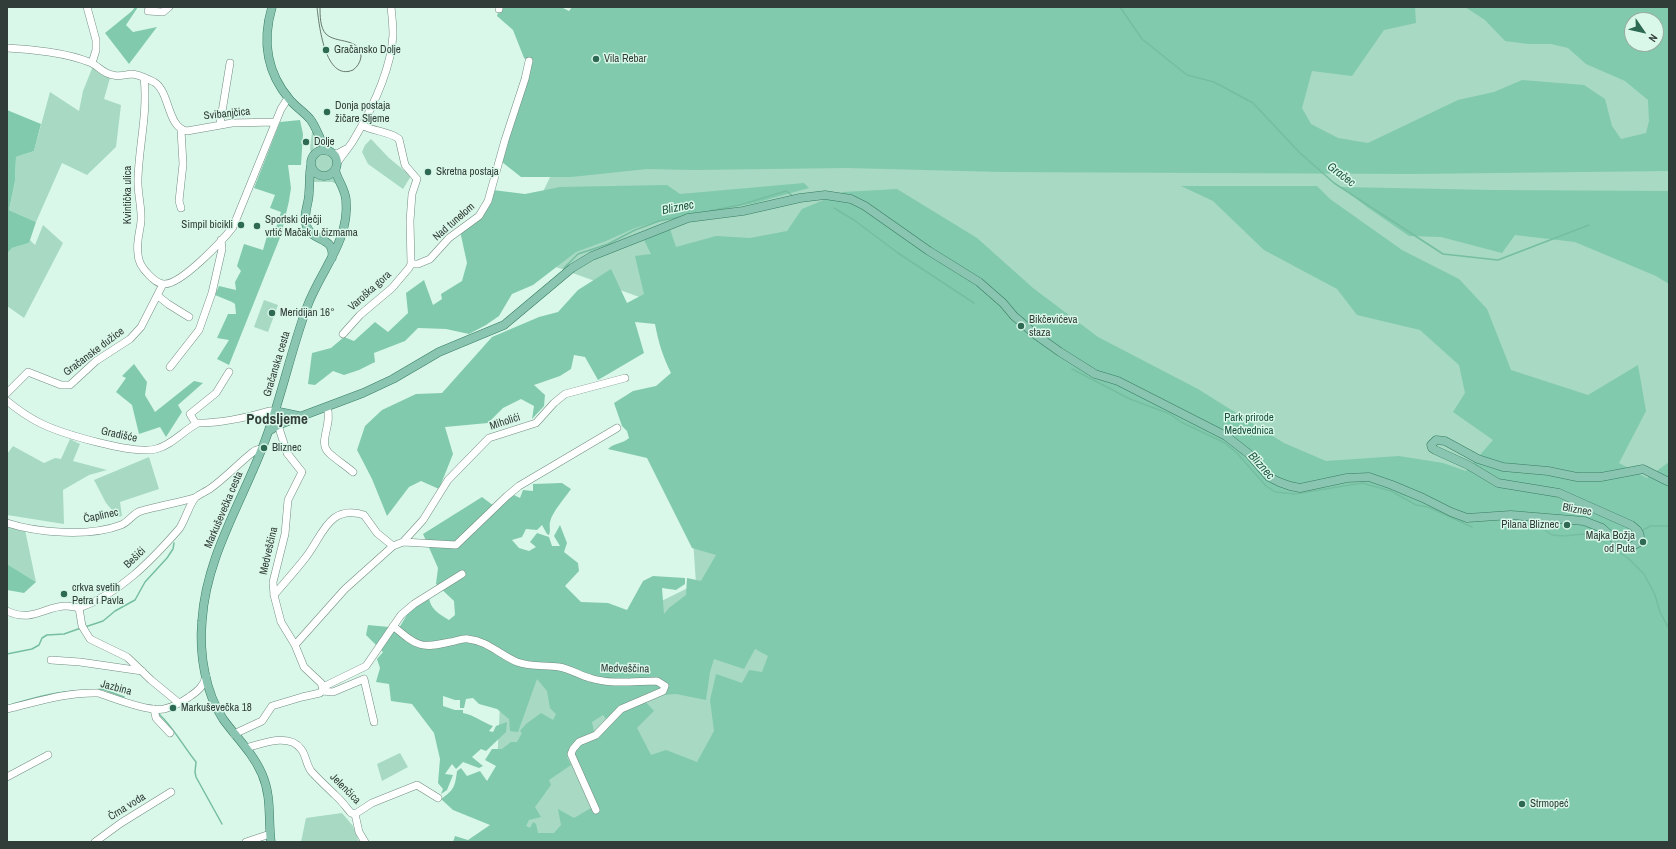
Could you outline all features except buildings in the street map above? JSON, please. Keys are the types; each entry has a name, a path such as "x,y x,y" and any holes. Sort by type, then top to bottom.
{"main road":[{"path":"272,7 266,33 267,52 272,72 288,98 314,124 318,135 336,159 336,166 329,175 321,176 314,171 311,165"},
{"path":"318,135 318,146 312,158 311,165 305,216 306,225 314,236 327,243 333,244 340,241"},
{"path":"315,153 324,150 330,152"},
{"name":"Gračanska cesta","path":"275,411 308,305 340,241 346,201 336,166"},
{"name":"Bliznec","path":"269,431 278,425 363,393 393,379 438,352 504,325 572,268 592,256 688,218 743,211 824,194 851,199 864,206 929,251 979,282 1003,303 1014,316 1036,335 1060,352 1095,374 1118,381 1233,440 1249,454 1270,477 1290,486 1300,488 1347,478 1369,477 1392,485 1467,518 1511,515 1552,517 1584,521 1606,531 1619,543 1630,547 1634,546 1639,541 1639,532 1622,520 1559,493 1492,481 1468,465 1435,450 1431,445 1436,440 1445,441 1478,459 1503,466 1548,471 1577,477 1601,477 1643,469 1669,482"},
{"path":"327,243 332,250 332,259"},
{"name":"Bliznec","path":"275,411 293,416 303,416"},
{"name":"Markuševečka cesta","path":"268,839 270,803 266,785 258,766 220,713 211,694 206,676 201,634 206,591 219,546 262,449 275,411"}],"street":[{"path":"87,7 96,40 96,50 92,63"},
{"path":"148,11 163,12 169,7"},
{"path":"336,166 370,110 390,55 393,35 391,7"},
{"path":"7,48 58,55 92,63 111,75 139,75 154,82 160,87 168,109 181,130 183,164 179,201 181,208"},
{"name":"Nad tunelom","path":"411,264 418,264 430,259 450,238 476,219 485,209 525,79 529,61"},
{"path":"220,124 230,63"},
{"name":"Kvintička ulica","path":"144,78 145,107 138,180 141,220 137,242 138,255 139,262 147,273 157,282 163,284"},
{"path":"163,284 172,282 189,272 233,227 275,122 288,98"},
{"name":"Svibanjčica","path":"181,130 187,131 232,122 275,122"},
{"path":"362,125 369,129 389,134 399,139 405,165 417,179 412,194 410,221 411,264"},
{"path":"330,152 340,153 348,148"},
{"path":"170,367 199,330 212,293 222,246 221,240"},
{"name":"Varoška gora","path":"344,334 360,315 400,280 411,264"},
{"name":"Gračanske dužice","path":"7,392 28,372 61,385 70,385 96,361 130,339 141,326 163,284"},
{"path":"158,296 189,318"},
{"path":"229,372 216,393 190,414 196,424 232,421 275,411"},
{"name":"Miholići","path":"403,542 423,520 448,480 489,438 536,423 554,403 565,394 625,378"},
{"name":"Gradišće","path":"7,401 24,414 41,424 132,450 157,449 179,437 196,424"},
{"path":"327,407 329,419 324,440 325,447 328,452 353,472"},
{"name":"Medveščina","path":"278,425 287,453 302,472 288,500 285,534 273,582 274,595 281,622 295,645 304,666 321,683 323,689"},
{"name":"Miholići","path":"295,645 344,589 393,546 403,542 456,545 519,486 617,428"},
{"path":"194,498 212,488 256,450 262,449"},
{"name":"Čaplinec","path":"7,522 33,529 76,532 97,531 122,525 139,511 194,498"},
{"name":"Bešići","path":"79,608 104,597 123,584 147,564 186,519 194,498"},
{"name":"Medveščina","path":"274,595 306,557 328,522 347,512 364,515 377,533 393,546"},
{"path":"234,734 262,721 272,706 302,696 320,693 323,689 366,666 401,615 414,604 462,574"},
{"path":"7,611 17,616 41,613 67,606 79,608 83,628 90,639 127,656 179,703"},
{"name":"Medveščina","path":"393,626 410,641 419,645 428,646 467,638 488,644 517,662 536,666 558,667 573,670 591,679 614,682 657,681 662,683 665,686 663,691 621,709 596,735 579,742 573,749 571,754 596,810"},
{"path":"50,660 80,662 142,670"},
{"name":"Jazbina","path":"7,709 62,696 92,693 154,709 165,709 179,703 198,690 204,682 206,676"},
{"path":"323,689 333,692 364,679 374,722"},
{"path":"198,690 204,690 211,694"},
{"path":"154,709 156,718 170,733"},
{"name":"Jelenčica","path":"246,748 275,740 285,741 297,745 303,752 311,770 351,813 355,814 372,802 417,785 438,798"},
{"path":"7,777 48,755"},
{"name":"Črna voda","path":"95,842 121,823 171,792"},
{"path":"355,814 359,832 365,842"},
{"path":"246,842 268,839"}],"green space":[{"path":"135,7 138,7 126,25 133,32 157,27 129,64 105,33"},
{"path":"500,7 561,7 569,11 572,7 1415,7 1416,23 1384,30 1352,76 1312,71 1302,108 1311,124 1338,138 1368,143 1458,100 1494,92 1522,80 1584,85 1605,99 1612,126 1621,139 1646,133 1649,121 1648,100 1625,81 1586,64 1568,48 1551,44 1529,44 1505,41 1485,20 1465,7 1669,7 1669,171 1411,174 1002,172 847,168 692,170 647,169 571,177 521,177 502,162 532,62 524,58 513,30 497,16"},
{"name":"Park prirode Medvednica","path":"632,7 1669,7 1669,842 493,842 500,705 564,649 696,584 683,390 645,299 514,252"},
{"path":"93,66 110,78 104,99 121,105 116,147 87,175 62,163 36,222 9,210 15,181 16,157 34,151 50,92 79,111 83,91"},
{"path":"7,110 41,124 34,151 16,157 15,181 9,210 36,222 29,243 12,248 7,254"},
{"path":"300,120 303,134 301,165 288,165 291,188 281,235 229,365 217,359 229,340 217,338 228,314 236,314 235,304 215,295 219,286 236,290 235,282 241,271 237,266 244,244 263,250 269,229 276,228 281,212 270,208 275,195 254,188 280,122"},
{"path":"313,131 314,145 311,153 310,148"},
{"path":"371,139 389,158 411,176 403,189 368,164 362,152 365,145"},
{"path":"324,154 330,157 333,163 330,169 324,172 318,169 315,163 318,157"},
{"path":"312,173 322,178 327,178 333,175 337,184 332,182 311,182"},
{"path":"804,183 809,188 755,203 659,221 635,228 576,252 533,285 512,294 499,316 469,334 446,329 418,328 405,341 374,353 375,362 344,375 333,371 315,385 308,384 312,353 331,348 344,337 354,341 375,322 388,332 408,313 406,293 424,280 433,305 442,299 441,294 462,281 467,263 460,231 479,218 493,190 525,194 560,187 667,185 680,194"},
{"name":"Park prirode Medvednica","path":"1181,186 1317,186 1330,199 1402,250 1459,279 1487,309 1511,370 1588,395 1638,365 1646,411 1619,463 1647,478 1669,462 1669,842 453,842 455,836 468,840 490,825 453,810 441,799 453,788 457,771 461,768 467,776 480,771 487,781 496,766 485,760 492,749 502,749 511,742 517,742 522,733 520,731 526,724 541,713 553,720 556,714 550,708 547,691 537,679 518,732 510,731 509,719 497,709 479,704 473,698 466,699 464,708 460,708 460,700 443,696 443,706 455,710 463,710 463,713 471,715 493,726 489,731 493,732 496,726 507,722 506,732 486,751 481,749 472,757 483,766 479,768 463,762 456,769 452,764 445,774 453,775 447,790 441,794 443,789 438,783 440,759 434,733 412,704 391,701 389,684 376,682 380,668 377,659 383,652 366,635 368,625 399,628 408,613 429,597 433,608 442,616 449,620 455,615 454,601 436,584 438,568 423,534 482,497 498,509 512,494 520,498 523,490 533,491 533,484 562,483 571,489 551,518 549,535 542,525 537,530 526,529 522,537 512,540 519,548 529,551 536,547 530,542 537,533 549,537 552,546 560,546 554,536 560,525 567,543 564,552 578,563 579,571 565,586 581,602 608,603 627,610 643,581 653,576 685,578 685,584 676,590 662,588 664,614 669,608 686,595 687,578 701,581 716,555 692,548 647,458 608,449 629,438 627,431 622,426 614,403 633,391 656,386 671,373 661,349 655,324 635,322 644,353 598,380 585,357 574,355 571,369 560,376 534,385 545,395 544,406 532,419 534,406 521,399 503,408 488,423 445,427 453,454 439,489 421,481 409,487 387,516 372,479 357,450 365,426 382,410 416,394 442,393 492,337 539,317 558,312 578,290 611,269 627,303 644,294 635,256 651,254 644,240 670,229 676,247 716,236 750,238 787,231 802,209 843,192 897,189 977,238 1033,288 1098,337 1198,389 1284,443 1326,461 1399,456 1443,463 1466,471 1493,440 1453,412 1465,393 1459,365 1420,330 1357,315 1337,289 1264,250 1213,201","holes":["755,649 768,656 762,672 749,670 742,683 716,674 710,700 714,731 697,762 666,750 651,755 637,728 654,711 641,697 676,694 706,700 710,672 714,659 744,669","603,715 609,723 595,736 592,722","574,752 596,805 574,818 558,809 561,825 554,833 538,833 536,824 533,822 530,828 526,826 529,820 541,817 535,807 551,785 549,780 571,765 567,757"]},
{"path":"1341,187 1669,191 1669,284 1656,276 1575,242 1515,235 1502,253 1441,237 1409,236"},
{"path":"43,225 63,243 24,318 7,306 7,254 12,248 29,243 30,240 35,245"},
{"path":"264,300 278,305 268,332 254,327"},
{"path":"134,364 147,382 145,395 155,412 194,381 203,383 178,405 182,412 166,437 160,427 139,434 132,405 116,392 126,378 122,376"},
{"path":"70,439 80,444 73,461 107,470 89,475 63,490 64,524 7,515 7,454 13,446 44,463 55,458 61,459"},
{"path":"149,457 159,489 120,502 122,516 118,517 106,503 94,480"},
{"path":"7,527 25,530 36,582 7,564"},
{"path":"7,564 36,582 24,593 7,590"},
{"path":"400,753 408,767 382,781 377,764"},
{"path":"342,813 353,826 359,842 301,842 306,818"}],"waterway":[{"name":"Gračec","path":"1120,7 1142,39 1187,75 1214,82 1253,103 1299,152 1334,183 1443,254 1498,260 1589,225"},
{"name":"Bliznec","path":"709,211 740,205 786,191 794,197"},
{"name":"Bliznec","path":"834,208 854,220 898,253 974,303"},
{"name":"Bliznec","path":"564,268 578,254 608,244 635,230 659,221 680,217"},
{"name":"Bliznec","path":"1072,369 1130,399 1170,414 1181,422 1225,443 1237,453 1266,486 1275,492 1295,494 1362,483 1391,491 1416,505 1428,507 1472,527"},
{"name":"Bliznec","path":"1536,521 1552,535 1564,536 1583,534 1597,537 1629,559 1644,574 1655,595 1660,612 1669,629"},
{"path":"1642,531 1650,526 1669,526"},
{"path":"1609,530 1635,533"},
{"path":"1597,537 1604,532"},
{"name":"Bliznec","path":"85,627 103,621 115,611 135,600 145,582 167,558 173,549 174,543"},
{"name":"Bliznec","path":"7,654 32,649 39,645 42,638 47,635 64,634 81,628"},
{"path":"95,690 102,689 124,697"},
{"path":"13,704 52,694 75,691"},
{"path":"159,714 169,725 196,762 196,777 222,824"}],"tram line":[{"path":"317,7 322,38 325,50 330,60 336,68 343,71 353,70 360,61 360,51 357,46 330,37 326,34 321,25 320,7"}],"place":[{"name":"Gračansko Dolje","path":"326,50"},
{"name":"Vila Rebar","path":"596,59"},
{"name":"Donja postaja žičare Sljeme","path":"327,112"},
{"name":"Dolje","path":"306,142"},
{"name":"Skretna postaja","path":"428,172"},
{"name":"Simpil bicikli","path":"241,225"},
{"name":"Sportski dječji vrtić Mačak u čizmama","path":"257,226"},
{"name":"Meridijan 16°","path":"272,313"},
{"name":"Bikčevićeva staza","path":"1021,326"},
{"name":"Bliznec","path":"264,448"},
{"name":"Pilana Bliznec","path":"1567,525"},
{"name":"Majka Božja od Puta","path":"1643,542"},
{"name":"crkva svetih Petra i Pavla","path":"64,594"},
{"name":"Markuševečka 18","path":"173,708"},
{"name":"Strmopeć","path":"1522,804"}],"district":[{"name":"Podsljeme","path":"277,420"}]}
